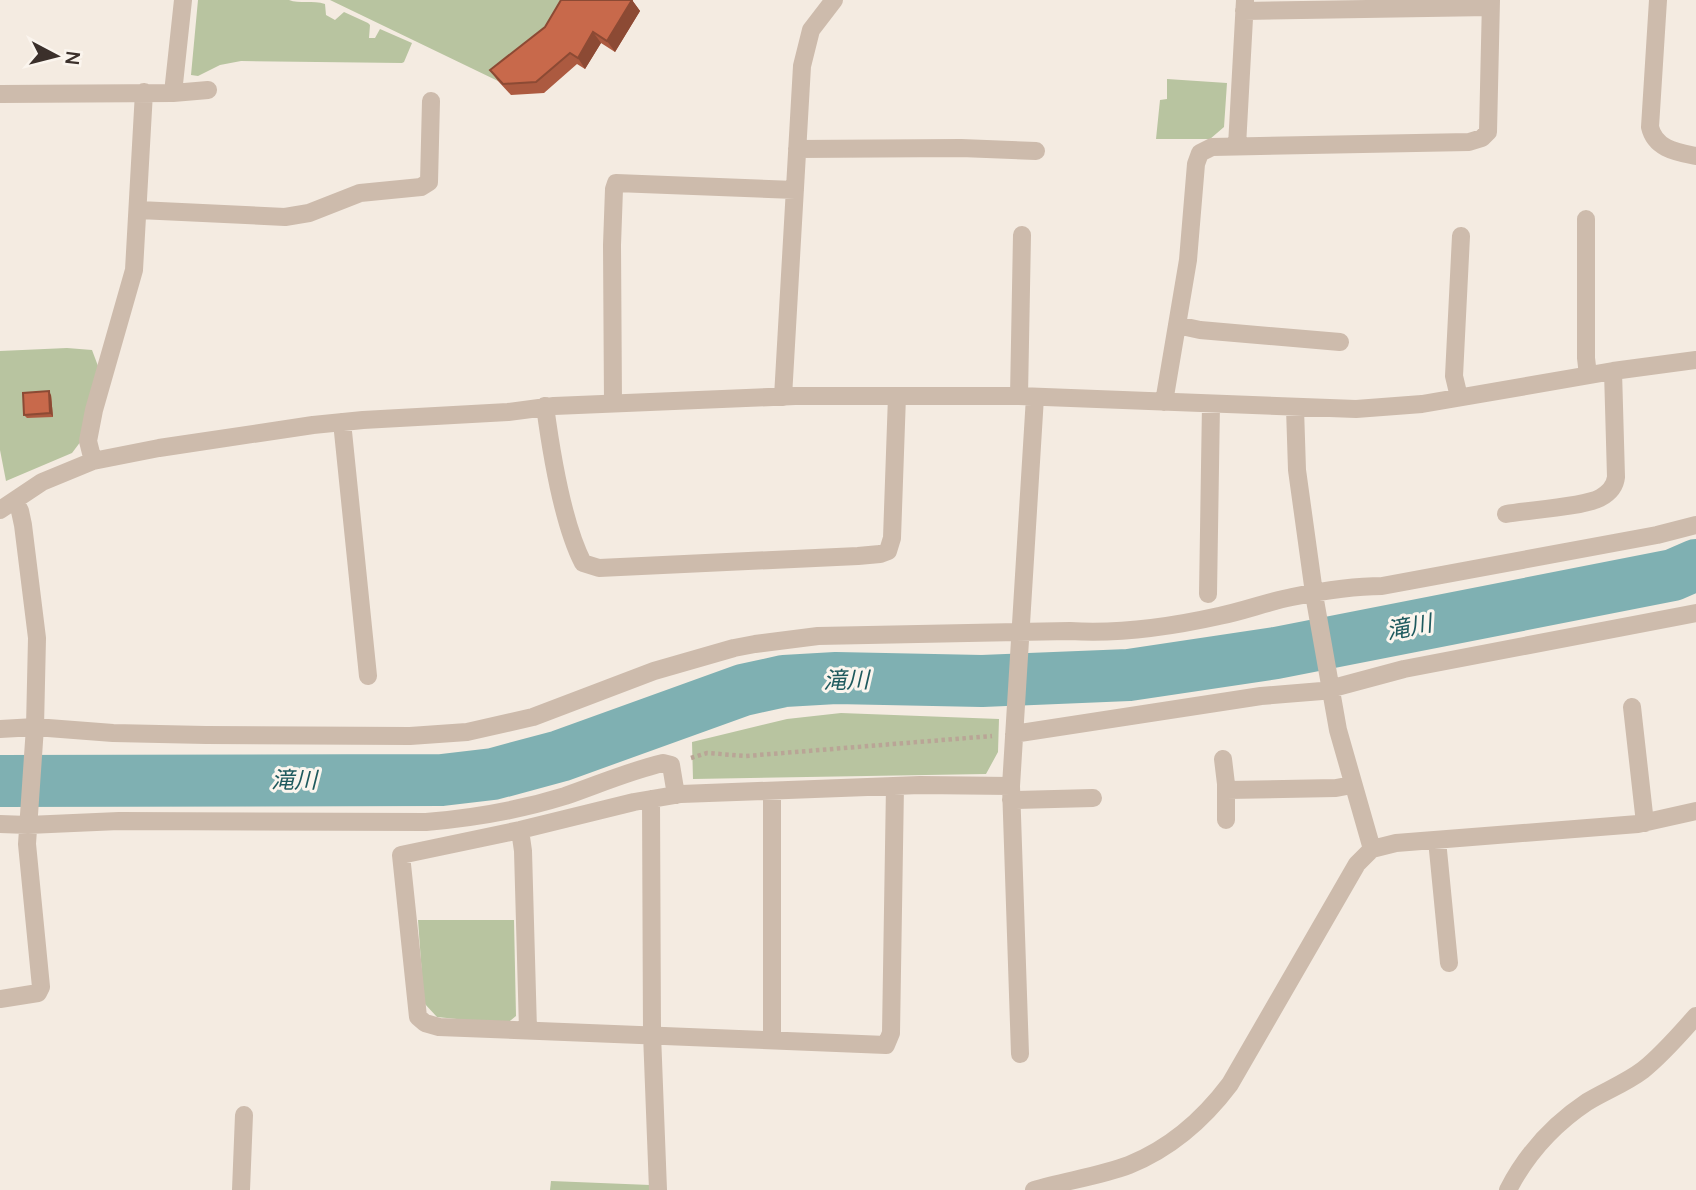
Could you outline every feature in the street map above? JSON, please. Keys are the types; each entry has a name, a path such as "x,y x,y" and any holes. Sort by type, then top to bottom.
{"street":[{"path":"173,93 183,0"},
{"path":"783,397 802,66 811,30 834,0"},
{"path":"1658,0 1650,127 1662,146 1696,156"},
{"path":"1164,402 1191,240 1196,158 1205,149 1237,146 1469,142 1482,138 1488,132 1490,4 1245,6 1237,146"},
{"path":"0,94 173,93 208,90"},
{"path":"93,461 88,450 88,441 111,347 131,282 139,209 144,92"},
{"path":"139,209 285,216 309,213 360,193 421,187 429,183 431,101"},
{"path":"797,149 961,148 1036,151"},
{"path":"613,403 612,245 614,189 617,183 795,190"},
{"path":"1586,219 1588,375"},
{"path":"1020,1054 1011,793 1027,396 1022,235"},
{"path":"1459,397 1454,376 1461,236"},
{"path":"1177,325 1200,330 1340,342"},
{"path":"0,999 38,993 41,987 28,873 37,638 20,511 8,505 42,482 93,461 159,448 342,422 613,403 783,397 1027,396 1295,408 1388,408 1613,370 1696,360"},
{"path":"1506,514 1594,500 1611,491 1616,477 1613,370"},
{"path":"545,406 560,489 575,547 583,563 599,568 858,556 888,551 892,538 897,396"},
{"path":"1208,594 1212,404"},
{"path":"1295,408 1297,470 1314,597 1338,730 1372,849"},
{"path":"342,422 368,676"},
{"path":"0,729 206,735 410,736 467,732 533,717 654,671 713,653 755,644 818,636 1019,637 1158,627 1219,617 1291,597 1314,597 1353,586 1382,586 1657,535 1696,525"},
{"path":"1014,727 1261,696 1696,613"},
{"path":"1632,707 1645,823"},
{"path":"1223,759 1227,790 1226,820"},
{"path":"0,824 28,821 453,820 563,796 663,763 671,765 676,794"},
{"path":"1227,790 1336,788 1352,785"},
{"path":"895,786 891,1033 886,1045 772,1038 439,1027 425,1023 418,1017 401,855 676,794 895,786 1093,798"},
{"path":"772,791 772,1038"},
{"path":"652,799 652,1034 658,1190"},
{"path":"1034,1190 1127,1166 1170,1144 1211,1110 1230,1084 1357,864 1372,849 1396,843 1645,823 1696,811"},
{"path":"520,830 523,851 528,1030"},
{"path":"1437,840 1449,963"},
{"path":"1508,1190 1527,1160 1553,1130 1587,1102 1640,1072 1657,1058 1696,1016"},
{"path":"241,1190 244,1115"}],"path":[{"path":"671,765 707,753 746,756 1014,727"}],"green space":[{"path":"198,0 289,0 325,4 326,15 335,20 344,12 368,23 369,38 375,38 380,29 412,43 402,63 241,61 220,65 198,76 191,75"},
{"path":"330,0 575,0 498,81"},
{"path":"1167,79 1227,83 1224,127 1210,139 1156,139 1160,100 1167,99"},
{"path":"67,348 92,350 98,366 81,441 72,453 6,481 0,450 0,351"},
{"path":"841,713 999,719 998,752 986,774 693,779 692,742 787,719"},
{"path":"418,920 514,920 516,1016 506,1024 437,1017 424,1003"},
{"path":"551,1181 650,1185 650,1190 550,1190"}],"building":[{"path":"561,0 632,0 607,41 593,32 578,58 570,53 536,82 503,84 490,70 545,27"},
{"path":"49,391 50,413 24,415 23,393"}],"waterway":[{"name":"滝川","path":"0,781 442,780 493,774 560,756 743,690 784,681 836,678 982,681 1129,675 1276,653 1673,575 1696,565"}]}
